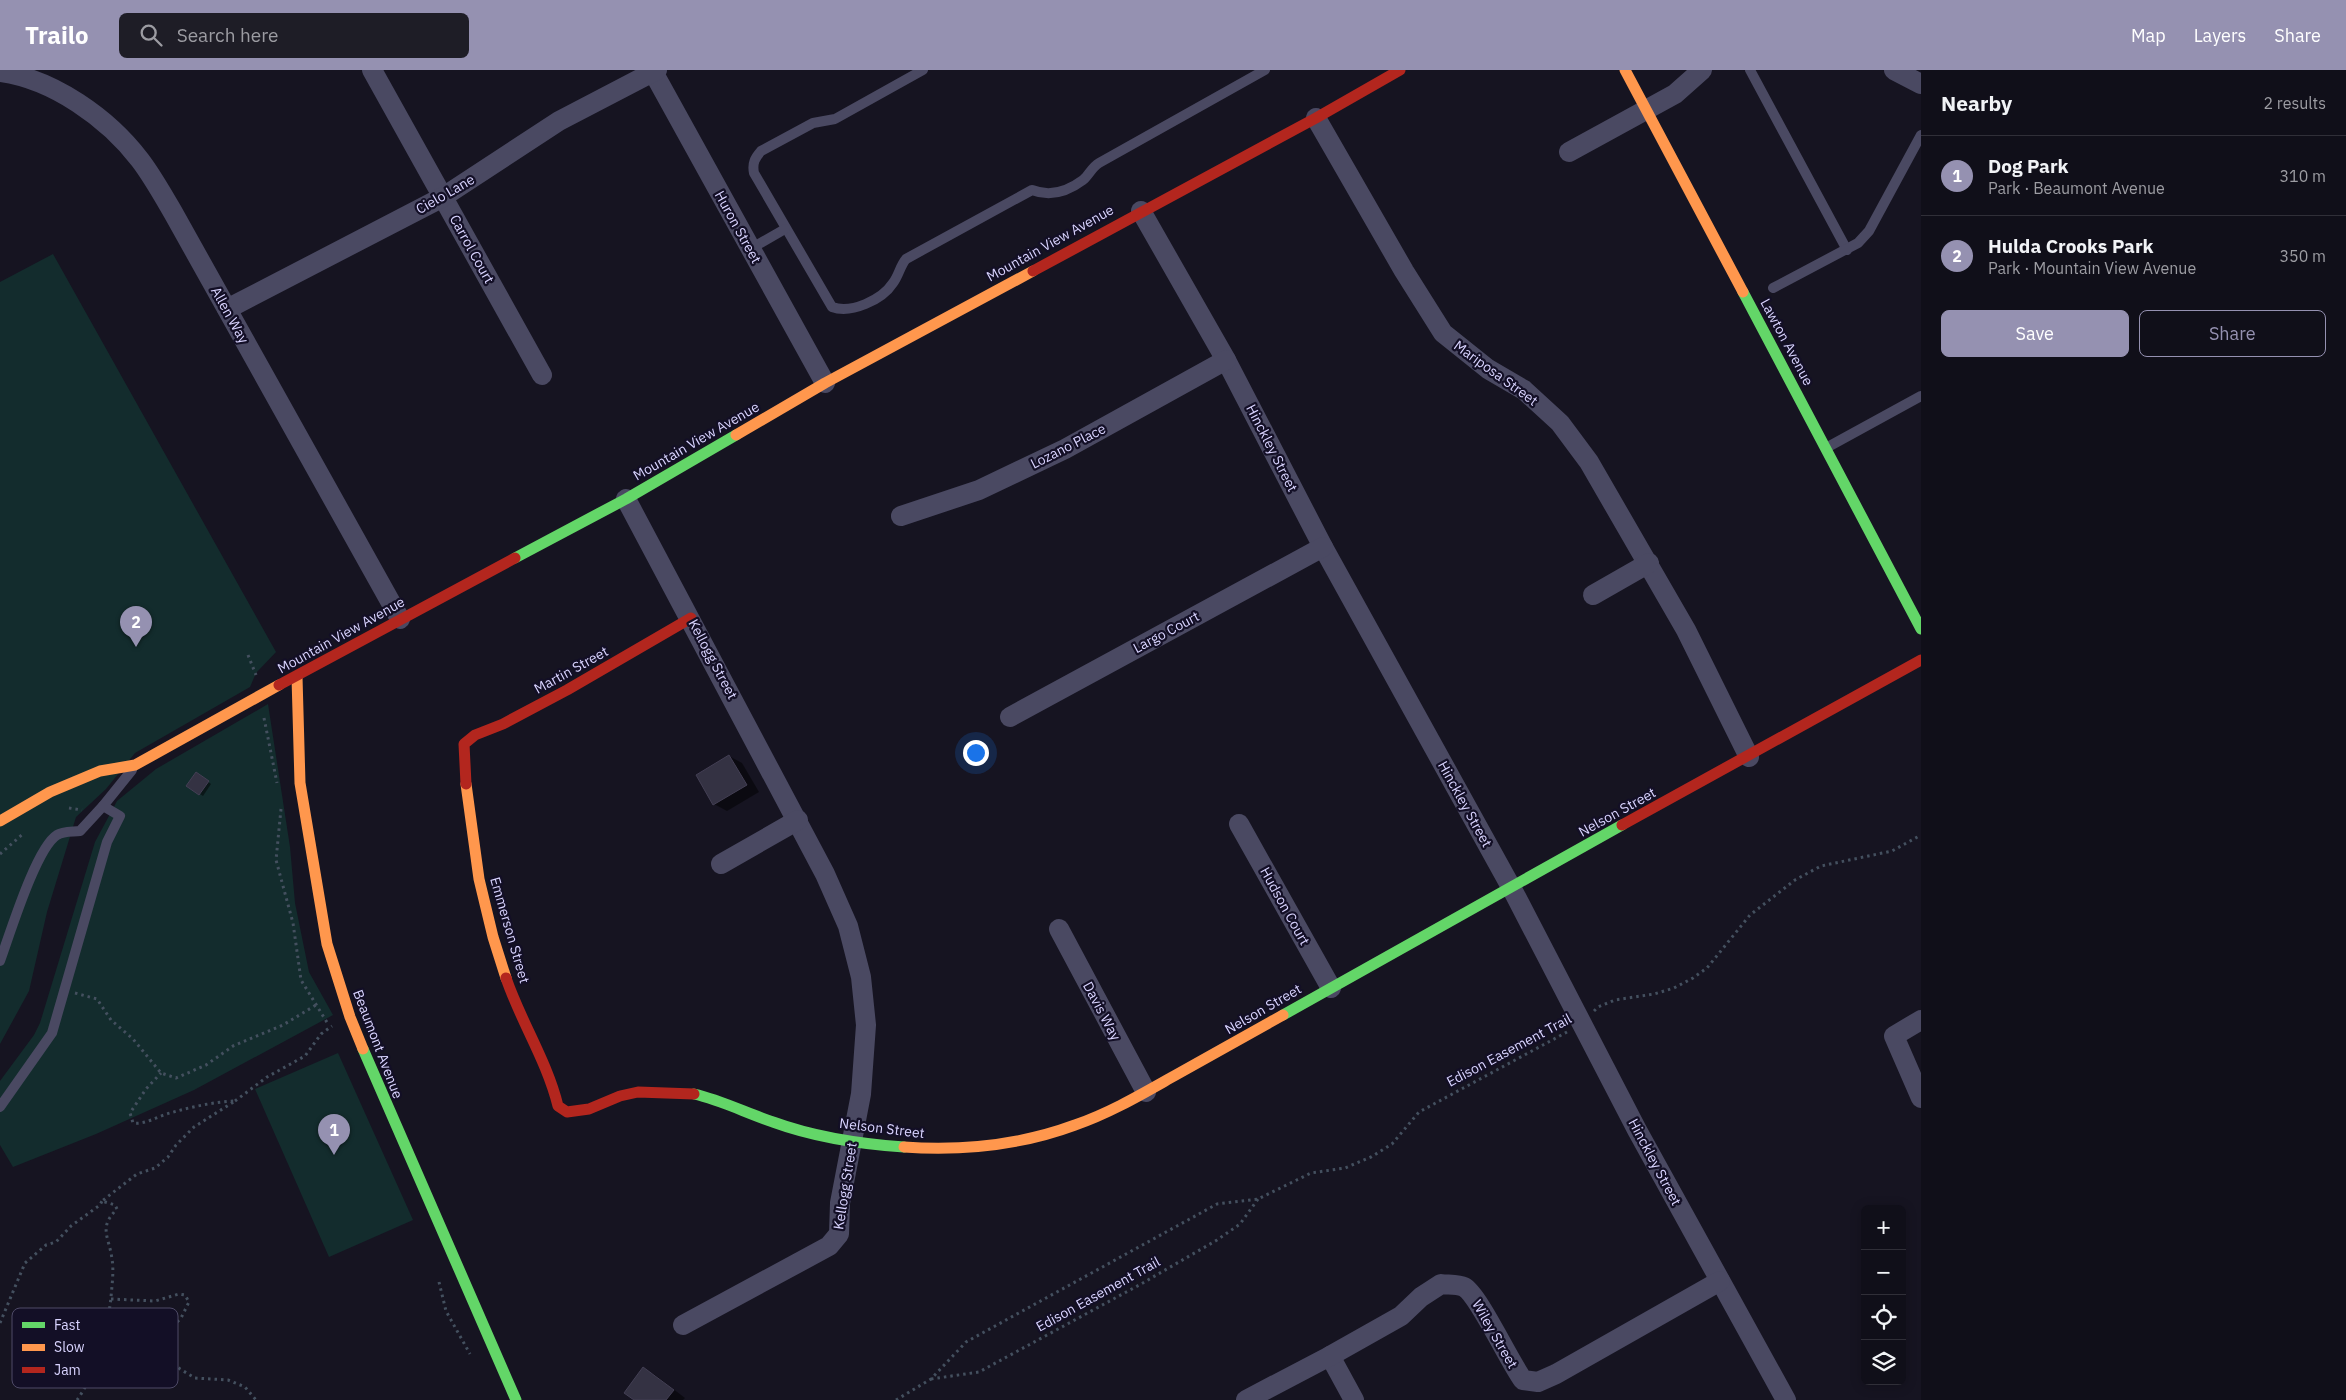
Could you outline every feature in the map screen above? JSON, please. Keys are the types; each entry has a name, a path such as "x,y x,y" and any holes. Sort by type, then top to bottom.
{"street":[{"name":"Carrol Court","path":"372,70 542,375"},
{"name":"Mountain View Avenue","path":"0,821 50,792 100,771 135,765 400,619 626,499 825,383 1316,118 1400,70"},
{"name":"Lawton Avenue","path":"1626,70 1921,629"},
{"path":"1569,152 1675,94 1702,70"},
{"path":"1894,70 1921,84"},
{"name":"Cielo Lane","path":"228,309 443,197 559,121 654,71"},
{"name":"Huron Street","path":"654,71 825,383"},
{"name":"Allen Way","path":"0,72 19,74 71,97 118,135 140,160 228,309 400,619"},
{"name":"Mariposa Street","path":"1316,118 1404,271 1443,333 1488,369 1524,390 1560,423 1589,462 1686,630 1749,757"},
{"name":"Hinckley Street","path":"1141,211 1226,360 1323,547 1511,887 1582,1024 1786,1400"},
{"name":"Lozano Place","path":"901,516 979,490 1065,449 1226,360"},
{"name":"Kellogg Street","path":"626,499 798,820 848,926 861,977 866,1033 862,1094 840,1203 839,1234 829,1246 683,1325"},
{"name":"Largo Court","path":"1010,717 1323,547"},
{"path":"1593,595 1649,563"},
{"name":"Martin Street","path":"464,744 475,735 503,724 551,699 691,618"},
{"name":"Nelson Street","path":"566,1112 589,1109 625,1094 651,1091 683,1092 715,1099 782,1125 852,1143 906,1149 958,1150 1008,1143 1068,1128 1107,1112 1146,1092 1921,660"},
{"name":"Beaumont Avenue","path":"297,677 300,783 327,944 350,1017 388,1112 516,1400"},
{"name":"Emmerson Street","path":"464,744 464,771 479,879 493,936 513,998 553,1086 558,1106 566,1112"},
{"path":"721,864 798,820"},
{"name":"Hudson Court","path":"1238,824 1331,988"},
{"name":"Davis Way","path":"1059,929 1146,1092"},
{"path":"1921,1020 1894,1036 1921,1098"},
{"name":"Wiley Street","path":"1246,1400 1401,1316 1421,1297 1440,1284 1464,1287 1480,1303 1513,1368 1523,1380 1538,1382 1556,1374 1720,1281"},
{"path":"1330,1356 1354,1400"}],"lane":[{"path":"923,70 835,119 813,123 762,151 756,157 753,166 754,173 832,307 840,310 850,310 880,294 892,284 906,259 1032,190 1041,194 1062,192 1083,179 1099,163 1264,70"},
{"path":"1750,70 1847,250"},
{"path":"1773,288 1858,243 1869,231 1921,136"},
{"path":"750,249 785,229"},
{"path":"1826,448 1921,396"},
{"path":"0,961 25,894 47,843 59,833 80,831 118,789 135,765"},
{"path":"0,1107 52,1033 107,842 120,816 103,806"}],"path":[{"name":"Edison Easement Trail","path":"896,1400 931,1379 966,1342 1217,1204 1258,1199 1311,1173 1345,1168 1371,1157 1392,1144 1419,1112 1582,1024 1598,1007 1615,1000 1654,994 1674,988 1693,978 1707,968 1750,915 1795,880 1821,866 1892,851 1921,835"},
{"path":"65,990 97,999 111,1020 132,1040 161,1073 176,1078 206,1065 233,1046 283,1026 316,1005"},
{"path":"0,1323 25,1264 46,1245 56,1242 71,1226 137,1174 154,1168 168,1157 176,1145 194,1127 235,1101 267,1077 305,1056 321,1034 350,1017"},
{"path":"161,1073 146,1089 130,1113 133,1123 140,1124 172,1112 215,1102 235,1101"},
{"name":"Edison Easement Trail","path":"931,1379 979,1372 1141,1284 1217,1240 1240,1224 1258,1199"},
{"path":"102,1201 115,1205 117,1209 108,1219 105,1235 112,1257 111,1299 109,1308"},
{"path":"111,1299 155,1301 179,1294 184,1295 189,1302 178,1321"},
{"path":"178,1365 195,1378 228,1380 245,1387 256,1400"},
{"path":"77,1400 85,1388"}],"green space":[{"path":"53,254 276,652 256,673 250,687 135,753 106,789 76,817 47,912 29,991 0,1044 0,282"},
{"path":"268,704 290,847 295,903 309,972 333,1015 194,1090 96,1134 13,1167 0,1145 0,1081 34,1035 40,1023 95,842 117,801 156,769"},
{"path":"338,1053 413,1220 329,1257 255,1089"}],"building":[{"path":"729,755 747,785 713,805 696,775"},
{"path":"196,772 209,781 199,795 186,786"},
{"path":"643,1367 674,1390 666,1400 634,1400 624,1393"}],"traffic: fast":[{"path":"1743,292 1921,629"},
{"path":"515,558 626,499 736,435"},
{"path":"1283,1015 1622,825"},
{"path":"363,1049 516,1400"},
{"path":"694,1094 805,1132 854,1142 904,1147"}],"traffic: slow":[{"path":"1625,70 1743,292"},
{"path":"736,435 825,383 1033,271"},
{"path":"297,677 300,783 327,944 350,1017 363,1049"},
{"path":"0,821 50,792 100,771 135,765 279,685"},
{"path":"466,784 479,879 493,937 506,978"},
{"path":"904,1147 948,1148 991,1145 1055,1132 1101,1115 1126,1103 1283,1015"}],"traffic: jam":[{"path":"1033,271 1316,118 1400,70"},
{"path":"279,685 515,558"},
{"path":"466,784 464,744 475,735 503,724 567,690 691,618"},
{"path":"1622,825 1921,660"},
{"path":"506,978 541,1057 558,1106 567,1112 589,1109 620,1096 638,1092 694,1094"}],"place":[{"name":"Hulda Crooks Park","path":"136,647"},
{"name":"Dog Park","path":"334,1155"}]}
